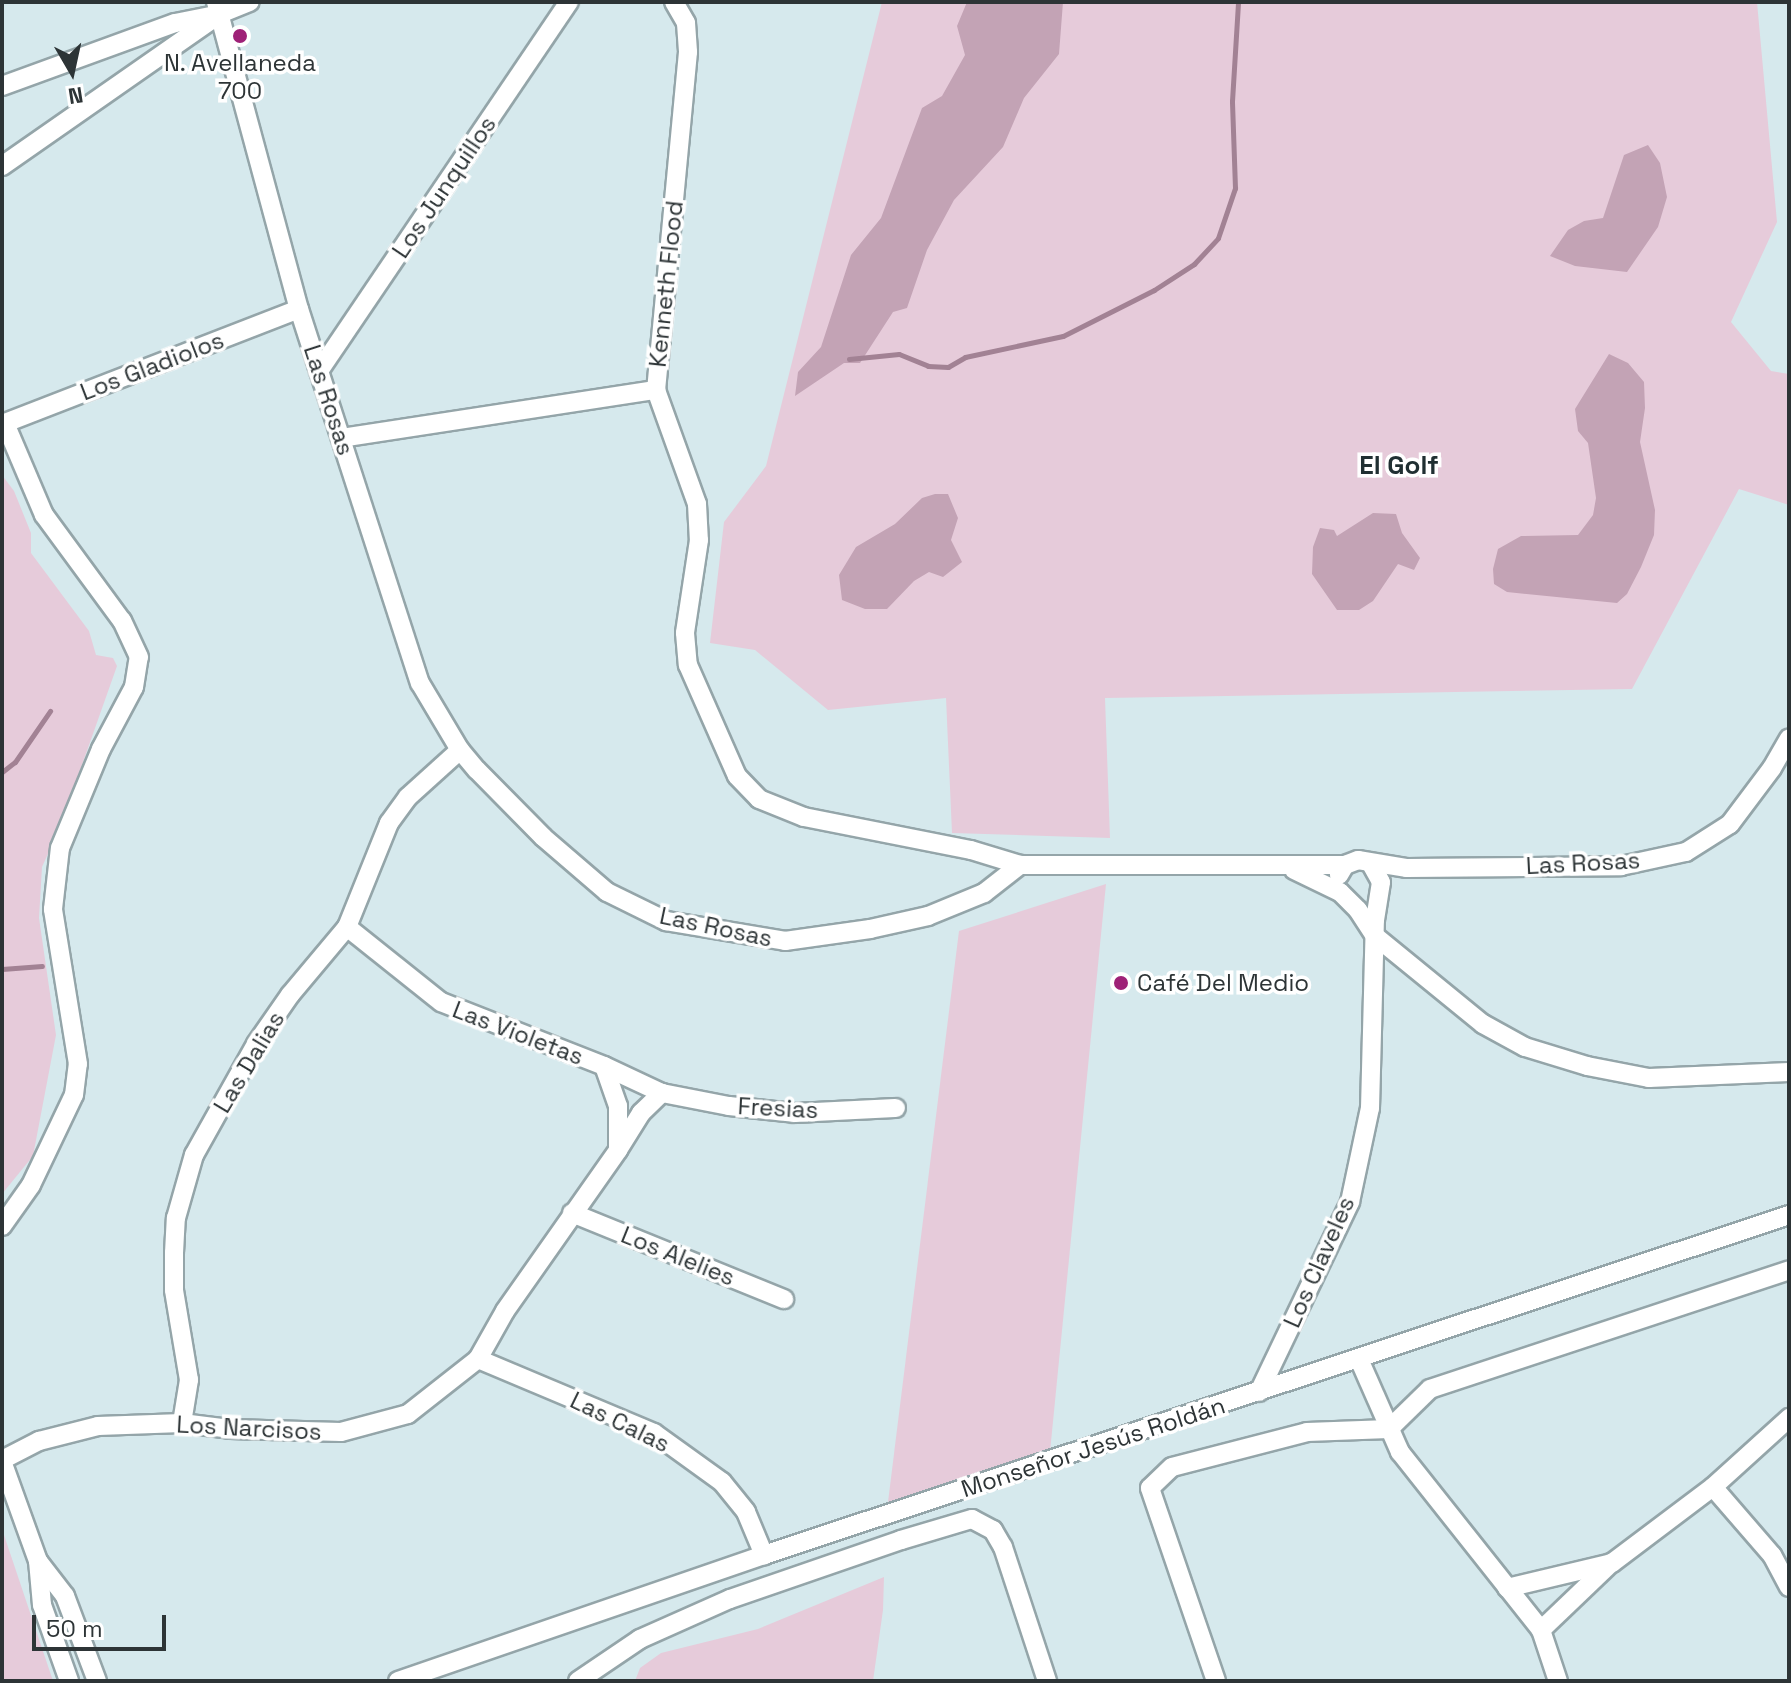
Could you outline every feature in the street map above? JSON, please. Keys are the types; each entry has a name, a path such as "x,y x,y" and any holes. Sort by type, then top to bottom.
{"street":[{"path":"2,86 218,8 250,2"},
{"name":"Los Junquillos","path":"319,371 569,2"},
{"name":"Kenneth Flood","path":"674,2 686,23 688,52 656,390 697,504 699,540 685,633 688,665 737,776 759,799 804,817 971,850 1020,865"},
{"path":"2,166 218,8"},
{"name":"Las Rosas","path":"218,8 299,309 420,683 460,750 543,837 607,892 666,921 785,941 870,929 928,916 984,893 1020,865"},
{"name":"Los Gladiolos","path":"2,1226 31,1185 74,1095 78,1064 53,909 60,848 101,749 134,687 139,657 122,621 44,515 5,423 299,309"},
{"path":"341,438 656,390"},
{"name":"Las Rosas","path":"1371,864 1407,868 1621,866 1686,852 1730,824 1772,768 1789,738"},
{"name":"Las Dalias","path":"182,1423 189,1380 174,1290 174,1253 183,1186 194,1155 256,1044 290,995 347,927 389,823 408,797 460,750"},
{"path":"1020,865 1284,866 1345,865 1358,860 1371,864 1379,874 1379,889"},
{"path":"1345,865 1338,877 1345,897 1375,936 1483,1024 1525,1047 1587,1066 1649,1078 1789,1072"},
{"path":"1284,866 1345,897 1370,900 1379,889 1407,868"},
{"name":"Los Claveles","path":"1259,1392 1350,1202 1370,1108 1379,889"},
{"name":"Las Violetas","path":"347,927 441,1002 485,1022 604,1066 662,1093"},
{"path":"1374,972 1390,962 1410,965"},
{"path":"604,1066 618,1106 618,1150"},
{"name":"Los Narcisos","path":"2,1461 39,1441 98,1426 182,1423 230,1429 341,1432 408,1414 478,1359 505,1311 641,1113 662,1093"},
{"name":"Fresias","path":"662,1093 729,1106 794,1113 896,1108"},
{"name":"Los Alelies","path":"572,1213 784,1299"},
{"name":"Monseñor Jesús Roldán","path":"398,1681 764,1555 1789,1215"},
{"path":"1216,1681 1150,1488 1172,1467 1307,1432 1389,1429 1430,1389 1789,1270"},
{"name":"Las Calas","path":"478,1359 654,1433 722,1482 746,1512 764,1555"},
{"path":"1359,1359 1400,1452 1541,1630 1558,1681"},
{"path":"1541,1630 1612,1563 1713,1487 1789,1418"},
{"path":"2,1461 38,1561 42,1605 69,1681"},
{"path":"1713,1487 1772,1555 1789,1587"},
{"path":"578,1681 640,1639 730,1599 915,1535 972,1519 993,1530 1003,1547 1047,1681"},
{"path":"38,1561 65,1596 97,1681"},
{"path":"1507,1588 1612,1563"}],"shaded area":[{"path":"882,2 1757,2 1777,222 1731,322 1771,371 1789,374 1789,505 1739,489 1632,689 1105,698 1110,838 952,833 946,698 828,710 755,650 710,643 724,522 766,466"},
{"path":"967,2 1063,2 1059,54 1024,98 1003,147 954,200 927,250 907,308 893,312 860,363 844,363 795,396 798,372 821,347 851,255 881,218 922,108 942,96 965,55 957,26"},
{"path":"1648,145 1660,163 1667,197 1658,227 1627,272 1575,266 1550,256 1568,230 1584,221 1603,218 1624,155"},
{"path":"1609,354 1628,363 1644,382 1645,408 1640,442 1655,510 1654,535 1641,567 1627,594 1617,603 1507,592 1494,584 1493,569 1498,549 1521,536 1578,535 1593,515 1596,498 1588,443 1578,431 1575,409"},
{"path":"2,475 14,491 31,533 31,553 89,631 96,655 113,658 117,666 60,827 42,867 39,918 56,1035 33,1156 2,1194"},
{"path":"948,494 958,518 951,540 962,562 943,577 929,572 914,581 887,609 865,609 842,600 839,575 856,547 895,524 922,498"},
{"path":"1373,513 1396,514 1402,533 1420,558 1414,570 1398,564 1373,601 1359,610 1337,610 1312,574 1313,547 1320,528 1334,530 1337,536"},
{"path":"1106,884 1050,1452 888,1502 959,931"},
{"path":"2,1529 53,1681 2,1681"},
{"path":"884,1577 883,1610 873,1681 635,1681 640,1668 661,1653 758,1629"}],"waterway":[{"path":"849,359 899,354 928,366 948,367 965,357 1063,336 1154,290 1194,264 1218,238 1235,188 1232,101 1238,2"},
{"path":"2,772 15,762 50,711"},
{"path":"2,969 42,966"}],"place":[{"name":"N. Avellaneda 700","path":"240,36"},
{"name":"Café Del Medio","path":"1121,983"}],"district":[{"name":"El Golf","path":"1399,466"}]}
